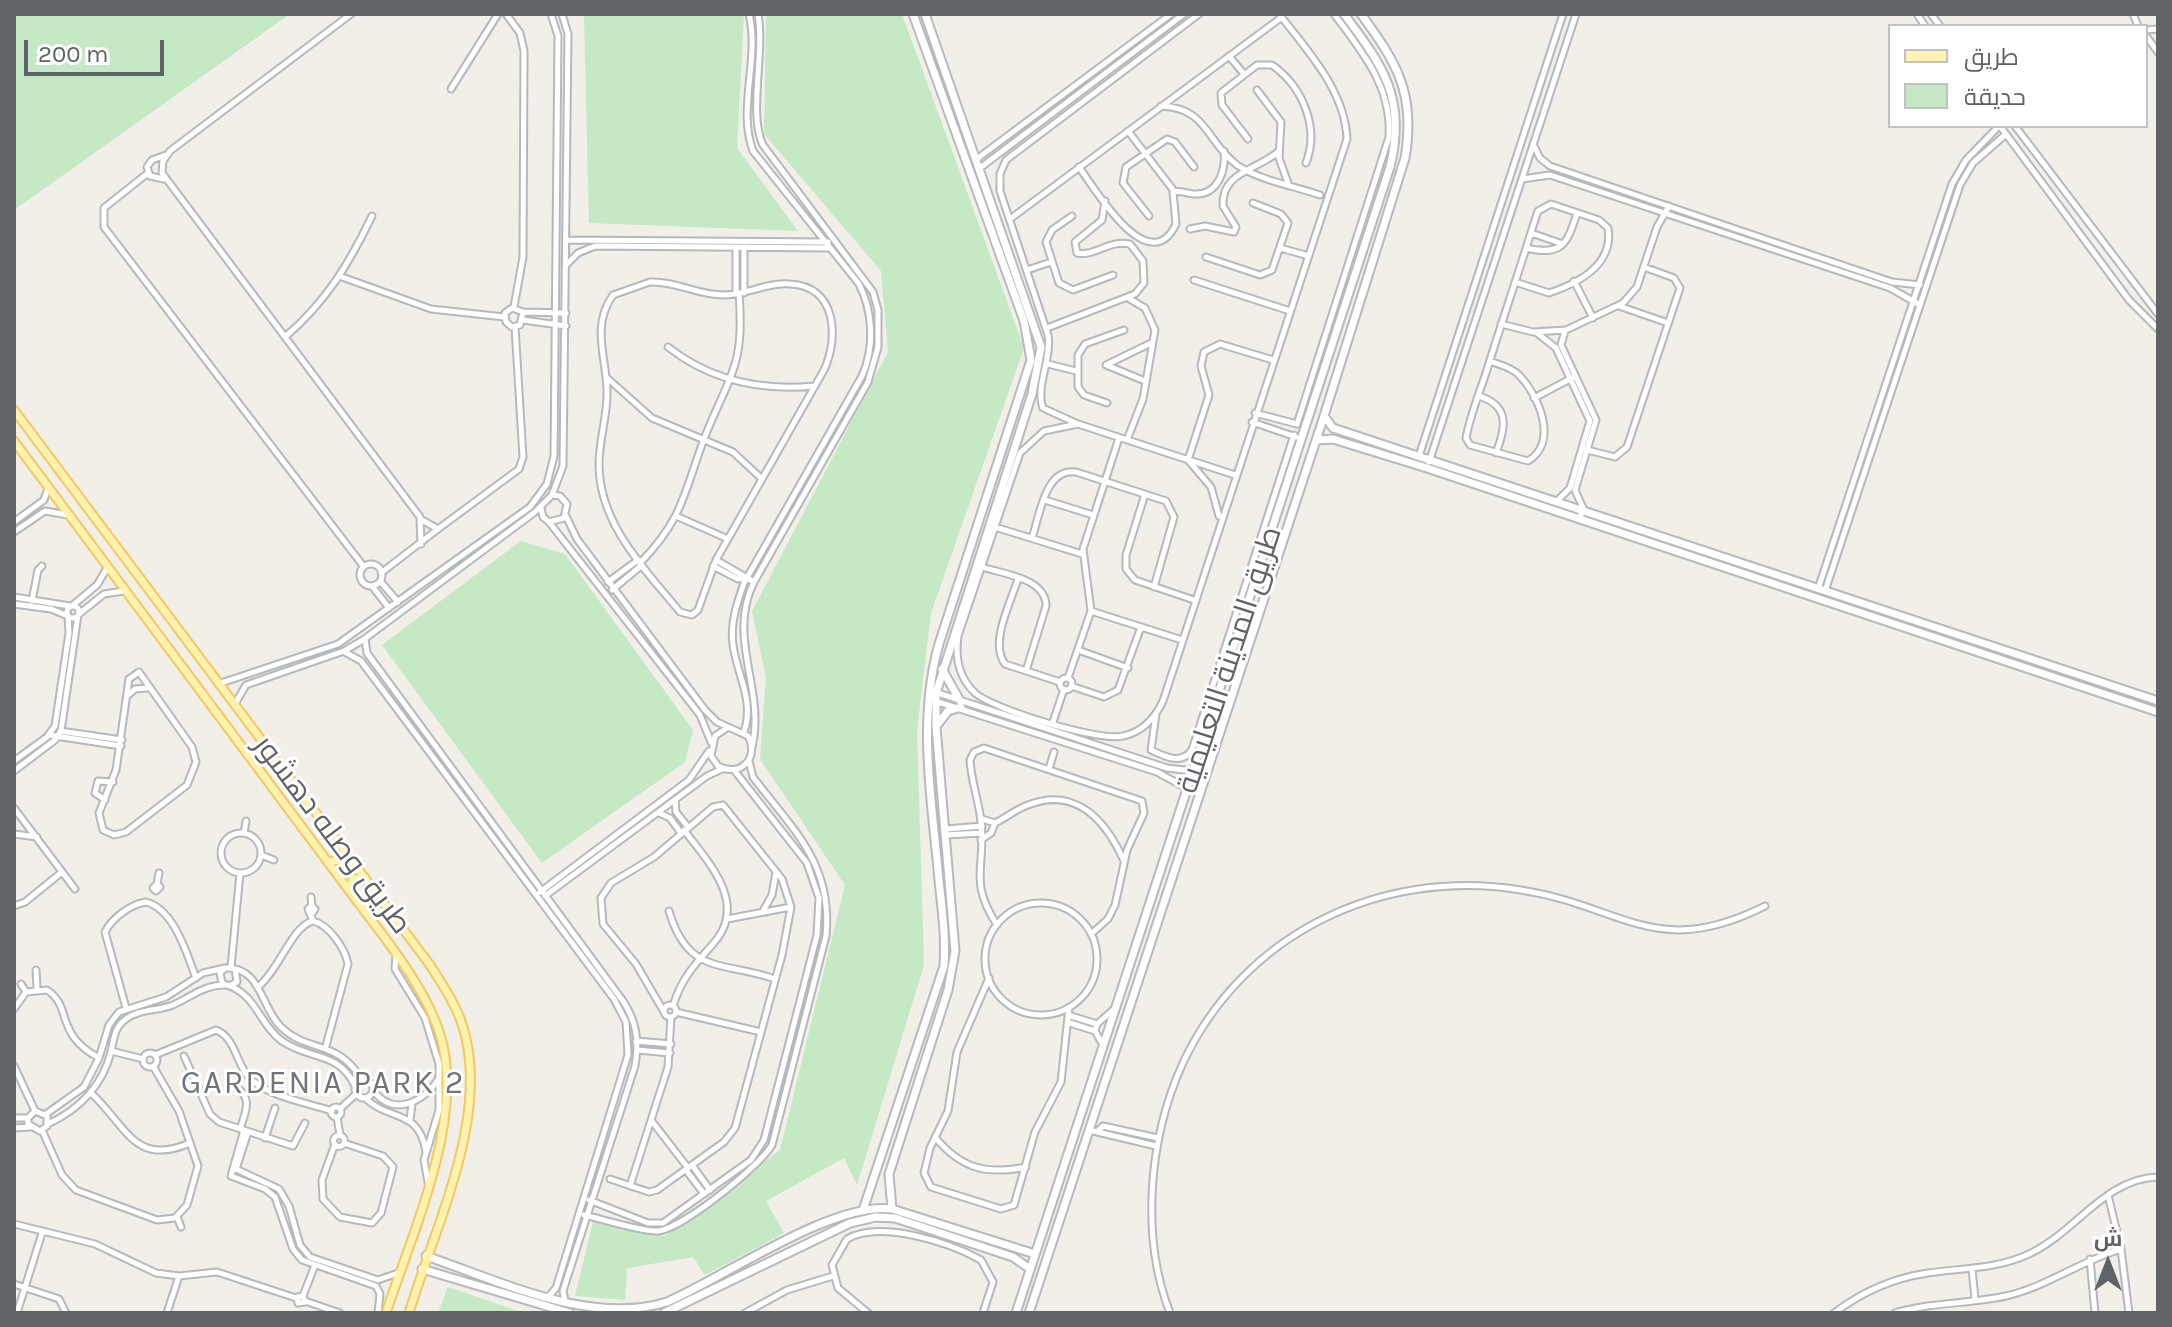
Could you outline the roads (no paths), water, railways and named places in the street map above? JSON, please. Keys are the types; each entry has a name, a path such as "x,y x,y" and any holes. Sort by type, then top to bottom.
{"main road":[{"name":"طريق وصله دهشور","path":"14,410 430,965 462,1021 469,1049 471,1090 468,1127 409,1313"},
{"name":"طريق وصله دهشور","path":"14,441 348,889 430,1009 448,1063 446,1120 386,1313"},
{"path":"328,862 339,860 344,851"},
{"path":"348,889 353,879 365,878"}],"street":[{"path":"351,14 166,155 150,162 148,173 104,208 104,227 364,567"},
{"path":"451,89 498,14"},
{"path":"506,14 520,33 524,51 523,257 514,307"},
{"path":"218,684 344,641 539,497 551,475 554,456 558,36 551,14"},
{"path":"562,14 568,34 566,326 561,476 563,499 568,507 566,516 574,534 613,589 705,710 727,728 744,732"},
{"path":"565,21 571,14"},
{"path":"749,14 752,66 747,134 753,151 859,284 867,303 870,340 867,362 737,601 732,633 748,702 744,732 752,747"},
{"path":"584,1215 608,1218 645,1230 669,1229 755,1165 772,1145 826,936 828,900 814,859 753,777 749,761 757,706 743,652 742,632 746,603 754,582 868,382 875,363 878,316 875,298 763,145 756,131 761,66 758,14"},
{"path":"863,1210 944,966 931,695 981,515 1028,374 1031,348 913,14"},
{"path":"892,1209 889,1174 953,970 955,928 931,695 1035,386 1041,347 978,158 925,14"},
{"path":"978,158 1171,14"},
{"path":"971,174 1184,14"},
{"path":"1199,14 1006,160 999,184 1047,328 1048,364 1042,406 1050,414 1235,475"},
{"path":"1255,413 1302,424 1389,137 1388,109 1379,79 1334,14"},
{"name":"طريق المدينة التعليمية","path":"1016,1313 1300,444 1302,424 1390,167 1396,129 1394,101 1386,76 1344,14"},
{"name":"طريق المدينة التعليمية","path":"1029,1313 1093,1131 1399,179 1409,127 1406,94 1396,63 1361,14"},
{"path":"1419,456 1563,14"},
{"path":"1428,464 1576,14"},
{"path":"2131,14 2136,24"},
{"path":"1010,219 1280,15 1336,94 1347,139 1156,714 1151,750 1174,759 1189,754 1294,435"},
{"path":"1229,56 1244,74"},
{"path":"1547,63 1558,67"},
{"path":"1248,139 1220,99 1223,91 1244,74 1261,64 1272,65 1306,108 1312,135 1306,163"},
{"path":"1257,90 1281,122 1278,152 1281,169 1290,184"},
{"path":"1160,106 1195,116 1224,151 1247,170 1320,195"},
{"path":"1822,590 1955,177 1966,160 1997,128"},
{"path":"2001,128 2129,300 2158,329"},
{"path":"2017,128 2158,314"},
{"path":"1128,131 1174,191 1196,194 1213,188 1224,171 1224,151"},
{"path":"1822,590 1962,179 1977,159 2006,134"},
{"path":"1149,216 1122,177 1126,167 1162,140 1170,140 1194,167"},
{"path":"1533,143 1537,154 1550,166 1661,203 1668,210 1890,288 1920,305"},
{"path":"1190,229 1205,226 1234,232 1236,227 1224,210 1224,194 1232,179 1278,152"},
{"path":"166,155 162,167 164,179 422,520 438,529"},
{"path":"1079,167 1134,237 1151,242 1170,234 1178,216 1172,194 1174,191"},
{"path":"148,173 164,179"},
{"path":"1521,180 1535,174 1550,175 1892,282 1927,286"},
{"path":"1047,328 1141,289 1146,273 1141,257 1130,244 1118,243 1084,254 1077,253 1075,242 1102,220 1105,201"},
{"path":"1206,257 1264,275 1272,270 1288,226 1286,217 1253,203"},
{"path":"1501,324 1533,332 1566,330 1618,306 1634,292 1657,227 1661,203"},
{"path":"1490,361 1515,372 1534,398 1545,426 1535,456 1523,462 1470,445 1466,438 1501,324 1538,211 1545,205 1602,221 1609,236 1600,265 1549,293 1515,282"},
{"path":"1657,227 1668,210"},
{"path":"1526,248 1547,252 1563,244 1577,213"},
{"path":"285,337 314,312 342,277 372,216"},
{"path":"1072,216 1048,238 1051,262 1059,283 1070,290 1113,275"},
{"path":"1531,233 1563,244"},
{"path":"1130,244 1134,237"},
{"path":"566,240 825,242 839,245"},
{"path":"565,266 578,253 595,246 831,248 839,245"},
{"path":"606,594 640,563 676,516 691,485 704,440 732,380 741,339 736,247"},
{"path":"740,293 744,247"},
{"path":"1280,248 1309,256"},
{"path":"1027,270 1051,262"},
{"path":"1586,450 1615,457 1625,452 1680,288 1678,280 1644,267"},
{"path":"342,277 431,309 504,317"},
{"path":"1194,280 1290,311"},
{"path":"1574,281 1593,318"},
{"path":"660,282 712,294 740,293 793,284 813,290 824,301 832,319 833,341 815,386 714,563 698,610 687,616 680,612 640,563 614,524 601,486 599,462 606,415 606,376 600,327 613,295 641,283 660,282"},
{"path":"1127,297 1142,305 1150,315 1155,330 1143,399 1127,440"},
{"path":"1618,306 1668,323"},
{"path":"504,317 508,309 514,307 523,312 566,313"},
{"path":"523,312 523,320"},
{"path":"504,317 508,324 515,327"},
{"path":"515,327 523,320 566,326"},
{"path":"398,602 380,581 381,573 516,474 522,463 515,327"},
{"path":"1337,327 1351,331"},
{"path":"1107,403 1080,392 1076,371 1082,347 1124,330"},
{"path":"1566,330 1561,345 1574,377"},
{"path":"1533,332 1556,348 1596,420 1575,490 1582,514"},
{"path":"1145,381 1108,369 1106,364 1152,343"},
{"path":"1188,460 1209,395 1201,366 1207,348 1220,344 1273,360"},
{"path":"668,347 704,370 732,380 773,387 815,386"},
{"path":"1048,364 1076,371"},
{"path":"606,376 652,418 733,452 762,479"},
{"path":"1534,398 1574,377"},
{"path":"1479,396 1493,401 1503,414 1504,431 1496,453"},
{"path":"1324,416 1331,427 1419,456 1428,464 1773,578 2158,712"},
{"path":"1252,422 1294,435 1300,444"},
{"path":"1078,424 1049,428 1026,444 1020,453 958,636 957,656 962,676 974,692 991,703 1114,738 1135,732 1156,714"},
{"path":"1071,686 1068,678 1091,611 1082,554 1119,438"},
{"path":"1316,440 1333,439 1428,464 1556,502 1582,514"},
{"path":"1556,502 1570,488 1586,450"},
{"path":"1188,460 1211,487 1220,520"},
{"path":"1032,538 1051,482 1062,472 1076,472 1166,501 1174,512 1154,587"},
{"path":"235,705 246,685 347,650 365,639 525,520 552,495 561,476"},
{"path":"14,522 40,503 47,494 47,487"},
{"path":"1145,494 1125,562 1130,575 1154,587 1194,600"},
{"path":"552,495 563,499"},
{"path":"539,497 543,504 543,517"},
{"path":"1045,500 1093,515"},
{"path":"40,503 46,506 45,511"},
{"path":"14,532 45,511 68,515"},
{"path":"981,515 990,518"},
{"path":"549,522 559,522 566,516"},
{"path":"676,516 700,530 728,539"},
{"path":"525,520 543,517 549,522 700,715 714,761 723,769"},
{"path":"421,544 422,520"},
{"path":"995,527 1082,554"},
{"path":"1268,541 1281,546"},
{"path":"608,582 640,563"},
{"path":"714,563 754,582"},
{"path":"364,567 374,565 381,573"},
{"path":"31,603 38,570 42,566"},
{"path":"364,567 361,580 372,586 389,608"},
{"path":"982,567 1041,588 1047,601 1026,671"},
{"path":"14,761 53,729 69,633 68,616 72,606 97,585 107,568"},
{"path":"1773,578 1822,590 2157,699"},
{"path":"1018,579 998,648 1005,664 1060,682 1064,689 1053,722"},
{"path":"372,586 380,581"},
{"path":"14,597 68,616 79,614 109,592 124,591"},
{"path":"382,599 390,593"},
{"path":"14,604 72,606 79,614 61,731 14,771"},
{"path":"1091,611 1182,640"},
{"path":"1064,689 1071,686 1109,696 1122,685 1141,627"},
{"path":"1956,644 1959,635"},
{"path":"365,639 367,653 623,1001 633,1019 637,1050 592,1201 556,1288 549,1296"},
{"path":"344,641 347,650 361,661 614,999 626,1022 629,1041 584,1198 584,1215 563,1291 566,1302"},
{"path":"1078,650 1128,668"},
{"path":"942,669 960,704 1157,772 1188,789"},
{"path":"132,673 142,674 148,688 192,747 195,771 187,785 120,834 108,833 100,825 99,813 113,782 132,673"},
{"path":"1060,682 1068,678"},
{"path":"128,695 135,689 148,688"},
{"path":"931,695 1167,768 1194,771"},
{"path":"936,727 948,711 960,704"},
{"path":"544,893 689,780 710,746 727,728"},
{"path":"53,729 121,743"},
{"path":"49,735 121,743"},
{"path":"997,925 984,905 979,883 982,829 970,765 974,752 989,748 1139,798 1144,813 1124,862 1115,905 1108,919 1091,934"},
{"path":"1049,769 1054,752"},
{"path":"537,898 707,776 723,769 734,770 749,761"},
{"path":"584,1198 656,1224 670,1219 751,1160 764,1140 820,910 817,886 807,863 734,770"},
{"path":"105,800 95,793 98,781 113,782"},
{"path":"630,1186 670,1053 674,1012 684,979 719,937 727,919 728,901 723,885 684,830 676,812 675,800"},
{"path":"982,829 1038,801 1067,801 1094,814 1113,836 1124,862"},
{"path":"610,1179 655,1191 689,1168 733,1131 775,979 791,907 786,888 776,871 725,805 715,806 654,857 611,883 600,908 607,931 636,964 664,1012"},
{"path":"14,808 75,889"},
{"path":"658,813 684,830"},
{"path":"244,833 246,821"},
{"path":"946,832 992,831 995,823"},
{"path":"244,833 257,840 261,855 254,869 240,873 225,866 220,852 226,839 244,833"},
{"path":"14,834 37,837"},
{"path":"1113,836 1122,841 1132,837"},
{"path":"261,855 274,860"},
{"path":"763,912 772,895 776,871"},
{"path":"14,906 25,902 62,872"},
{"path":"152,903 159,873"},
{"path":"42,1130 91,1093 111,1051 117,1029 127,1018 168,1006 209,986 227,985 238,979 230,968 240,873"},
{"path":"1170,1313 1159,1272 1153,1218 1156,1146 1174,1084 1188,1053 1226,997 1270,952 1295,933 1350,904 1418,888 1487,886 1556,897 1613,919 1664,930 1716,926 1765,906"},
{"path":"311,897 313,921"},
{"path":"126,1008 104,937 109,923 135,904 152,903"},
{"path":"152,903 176,931 196,978"},
{"path":"1046,904 1073,913 1091,934 1097,956 1094,979 1081,998 1069,1007 1048,1015 1023,1012 1001,998 989,978 985,955 997,925 1019,908 1046,904"},
{"path":"727,919 791,907"},
{"path":"669,911 680,937 699,959 721,969 775,979"},
{"path":"259,986 279,966 299,929 313,921 324,925 347,959 326,1046"},
{"path":"1143,927 1155,931"},
{"path":"93,937 104,937"},
{"path":"396,956 395,969 430,1029 440,1077 437,1121 424,1168 428,1182"},
{"path":"230,968 219,976 227,985 250,998 279,1039 294,1048 331,1058 346,1070 356,1094"},
{"path":"46,1114 84,1087 99,1058 109,1025 126,1008 166,997 196,978 230,968 249,975 259,986 268,1010 280,1026 296,1038 326,1046 344,1057 362,1080 369,1082 387,1102 412,1104 428,1093 440,1077"},
{"path":"36,970 37,989"},
{"path":"989,978 957,1052 951,1099 924,1173 927,1183 983,1204 1001,1209 1014,1205 1035,1132 1061,1082 1069,1007"},
{"path":"21,984 26,992"},
{"path":"14,1009 26,992 47,990 58,999 73,1040 99,1058"},
{"path":"664,1012 667,1006 674,1012"},
{"path":"1095,1031 1097,1024 1117,1007"},
{"path":"664,1012 761,1032"},
{"path":"1070,1020 1097,1024"},
{"path":"1070,1020 1095,1031 1103,1048"},
{"path":"143,1059 149,1053 155,1055 216,1030 228,1038 241,1066 254,1082 332,1111 337,1117"},
{"path":"629,1041 671,1044"},
{"path":"637,1050 670,1053"},
{"path":"111,1051 143,1059 146,1065 153,1066"},
{"path":"42,1130 62,1175 76,1190 157,1220 177,1217 187,1205 198,1171 179,1111 153,1066 155,1055"},
{"path":"184,1056 213,1117 244,1131 293,1146 305,1123"},
{"path":"14,1066 35,1111 46,1114"},
{"path":"355,1086 362,1080"},
{"path":"235,1086 244,1092 248,1101 244,1131 231,1176 270,1193 278,1202 297,1255 377,1283 398,1273"},
{"path":"365,1098 373,1090"},
{"path":"91,1093 141,1147 160,1152 190,1143"},
{"path":"356,1094 381,1110 410,1120 420,1132 426,1153"},
{"path":"344,1143 337,1117 340,1109 356,1094"},
{"path":"410,1120 412,1104"},
{"path":"265,1138 275,1108"},
{"path":"332,1111 340,1109"},
{"path":"14,1118 28,1118 35,1111"},
{"path":"46,1114 48,1124"},
{"path":"28,1118 30,1127"},
{"path":"651,1120 710,1190"},
{"path":"1093,1131 1103,1126 1158,1138"},
{"path":"14,1128 42,1130"},
{"path":"1093,1131 1156,1146"},
{"path":"335,1144 344,1143 383,1156 393,1167 381,1213 372,1223 340,1217 323,1199 322,1180 335,1144 334,1138 340,1135"},
{"path":"935,1137 952,1156 973,1168 998,1172 1026,1167"},
{"path":"240,1148 237,1170 279,1189 289,1206 300,1245 315,1263"},
{"path":"689,1168 704,1194"},
{"path":"1834,1313 1888,1283 2017,1259 2045,1246 2129,1182 2158,1177"},
{"path":"2108,1195 2121,1249 2129,1313"},
{"path":"426,1256 566,1302 601,1310 629,1311 670,1301 837,1217 863,1210 892,1209 1049,1255"},
{"path":"177,1217 181,1227"},
{"path":"670,1301 674,1311 850,1223 886,1217 1013,1257 1036,1274 1040,1283"},
{"path":"14,1224 95,1244 145,1268 179,1276 217,1272 340,1313"},
{"path":"287,1231 294,1228"},
{"path":"868,1313 842,1293 833,1276 835,1255 847,1239 875,1230 895,1231 981,1260 993,1282 983,1313"},
{"path":"17,1313 42,1233"},
{"path":"790,1240 794,1251"},
{"path":"1895,1313 2005,1296 2121,1249"},
{"path":"2090,1259 2095,1313"},
{"path":"296,1313 315,1263"},
{"path":"422,1269 570,1313"},
{"path":"1972,1269 1975,1299"},
{"path":"167,1313 179,1276"},
{"path":"745,1313 754,1311 787,1290 833,1276"},
{"path":"484,1288 488,1277"},
{"path":"377,1283 380,1294 378,1313"},
{"path":"14,1284 59,1299 66,1313"}],"district":[{"name":"GARDENIA PARK 2","path":"323,1084"}]}
